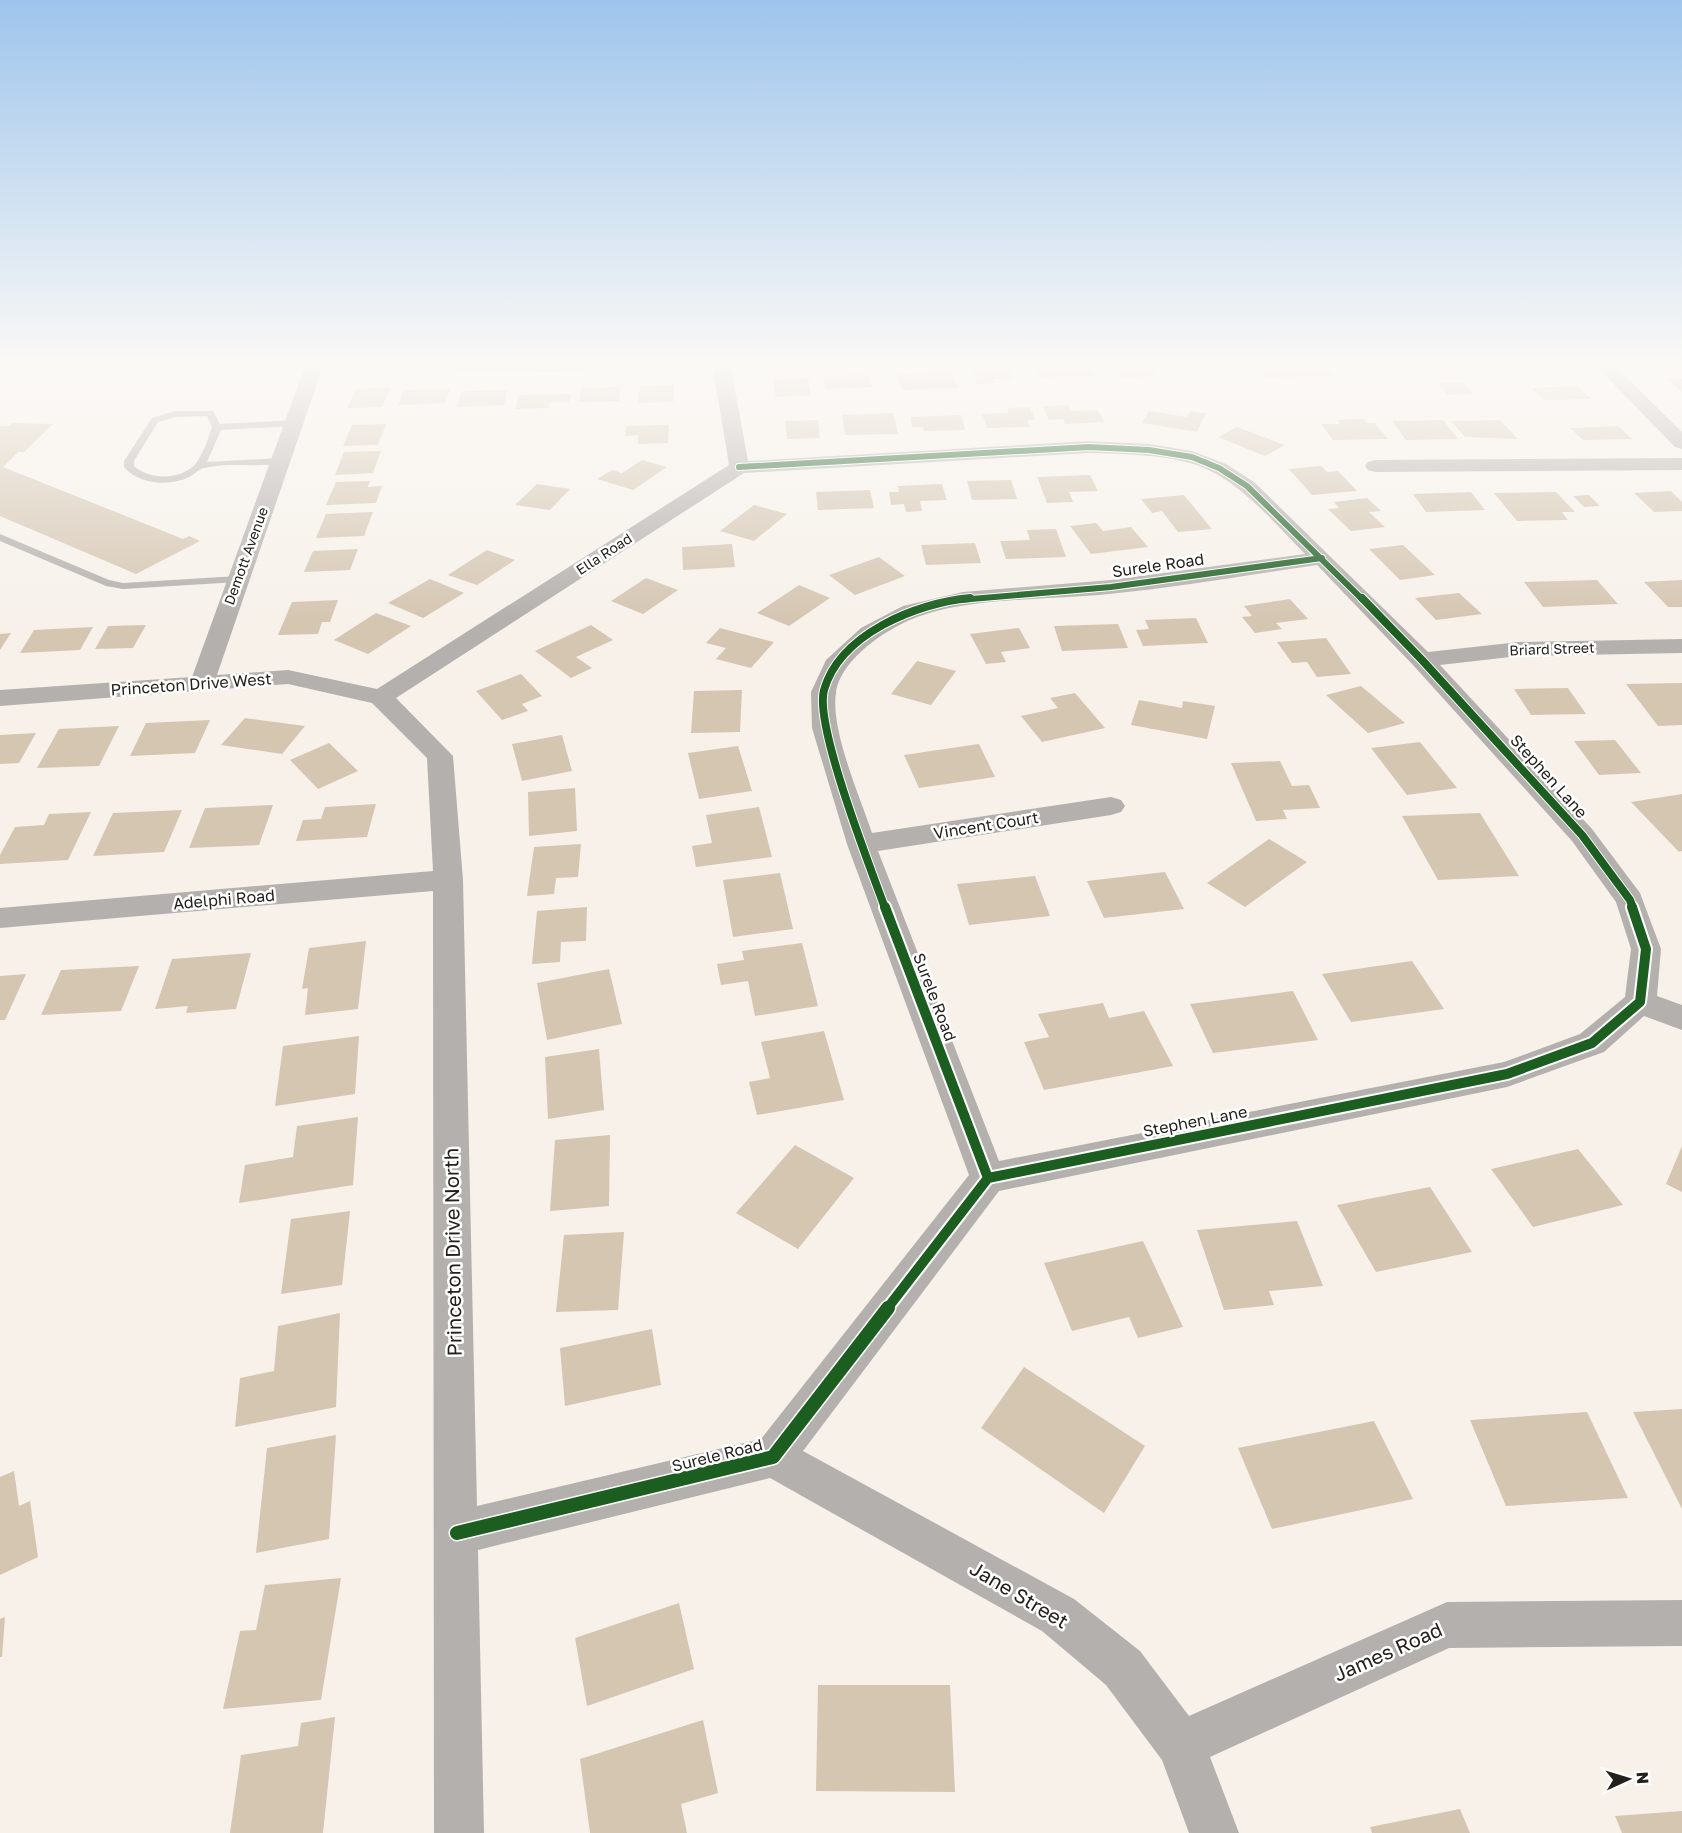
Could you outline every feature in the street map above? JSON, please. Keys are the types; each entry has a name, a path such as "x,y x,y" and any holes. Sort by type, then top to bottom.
{"street":[{"name":"Demott Avenue","path":"202,682 285,449"},
{"path":"736,449 739,467"},
{"name":"Stephen Lane","path":"739,467 1062,449"},
{"name":"Stephen Lane","path":"988,1178 1507,1074 1592,1043 1640,1002 1646,949 1630,900 1582,835 1422,660 1322,558 1247,486 1219,468 1192,458 1149,450 1120,449"},
{"path":"1375,466 1682,464"},
{"name":"Ella Road","path":"381,697 739,467"},
{"name":"Surele Road","path":"457,1533 773,1457 988,1178 861,844 825,728 823,692 838,660 869,633 911,611 963,599 1111,587 1322,558"},
{"name":"Briard Street","path":"1422,660 1519,649 1682,646"},
{"name":"Princeton Drive West","path":"0,698 202,682 288,678 381,697"},
{"name":"Princeton Drive North","path":"381,697 440,756 448,880 459,1833"},
{"name":"Vincent Court","path":"861,844 1111,806"},
{"name":"Adelphi Road","path":"0,918 448,880"},
{"path":"1640,1002 1682,1018"},
{"name":"Jane Street","path":"773,1457 1058,1615 1123,1668 1181,1745 1214,1833"},
{"name":"James Road","path":"1181,1745 1447,1625 1682,1623"}],"lane":[{"path":"137,449 129,461 129,467 135,475 160,479 186,476 201,465 208,449"},
{"path":"201,465 280,461"},
{"path":"0,537 113,584 133,586 238,579"}],"building":[{"path":"0,449 28,449 24,452 18,452 3,467 183,539 189,536 200,541 136,574 0,516"},
{"path":"1247,449 1279,449 1265,456"},
{"path":"381,451 373,473 335,475 344,452"},
{"path":"642,460 667,467 633,490 597,479 612,470 622,473"},
{"path":"1321,466 1327,472 1338,471 1357,491 1312,495 1289,469"},
{"path":"1090,475 1098,491 1069,492 1073,502 1047,503 1037,477"},
{"path":"1011,480 1017,499 972,500 967,481"},
{"path":"370,481 368,487 382,486 376,503 326,505 336,482"},
{"path":"537,484 570,489 550,510 515,505"},
{"path":"942,484 947,500 920,501 922,511 906,512 904,504 891,505 889,492 899,492 898,486"},
{"path":"870,490 874,508 818,510 816,492"},
{"path":"1671,491 1682,502 1682,511 1654,512 1634,493"},
{"path":"1471,492 1485,510 1426,512 1413,494"},
{"path":"1556,492 1575,512 1562,512 1568,520 1517,521 1494,493"},
{"path":"1184,495 1212,529 1178,532 1162,511 1152,513 1141,499"},
{"path":"1589,495 1600,506 1584,507 1573,496"},
{"path":"1367,498 1381,511 1369,512 1385,527 1351,531 1328,509 1339,508 1334,502"},
{"path":"754,505 787,514 754,541 720,531"},
{"path":"373,512 364,536 316,538 326,514"},
{"path":"1096,523 1103,531 1131,527 1148,547 1091,554 1070,526"},
{"path":"1056,529 1066,557 1006,559 1000,541 1030,540 1027,530"},
{"path":"975,543 981,563 926,565 921,545"},
{"path":"732,544 735,567 683,570 682,547"},
{"path":"1403,545 1435,575 1400,580 1369,549"},
{"path":"358,549 350,570 304,572 313,551"},
{"path":"487,550 515,560 477,585 448,575"},
{"path":"879,557 905,576 855,595 829,575"},
{"path":"646,578 678,590 643,614 611,601"},
{"path":"430,579 464,593 423,618 388,603"},
{"path":"1597,580 1618,604 1543,607 1524,582"},
{"path":"1682,580 1682,607 1668,607 1644,582"},
{"path":"799,585 830,598 789,626 757,613"},
{"path":"1459,593 1482,614 1436,620 1415,598"},
{"path":"1290,599 1308,619 1276,623 1282,629 1255,633 1242,617 1252,616 1244,606"},
{"path":"338,600 330,622 322,622 318,634 278,635 292,602"},
{"path":"376,613 411,626 368,654 334,640"},
{"path":"1196,618 1208,643 1143,646 1136,630 1149,629 1145,620"},
{"path":"1118,624 1128,648 1062,651 1054,626"},
{"path":"146,625 133,648 95,649 108,626"},
{"path":"591,625 613,640 576,657 592,668 571,678 535,651"},
{"path":"93,627 80,650 20,653 34,630"},
{"path":"720,628 774,642 751,668 716,659 726,648 706,643"},
{"path":"1019,628 1030,648 1001,652 1006,662 986,664 970,634"},
{"path":"11,633 0,650 0,634"},
{"path":"1326,638 1351,674 1317,677 1307,662 1292,663 1277,642"},
{"path":"917,661 956,671 931,705 891,694"},
{"path":"521,674 542,696 522,704 528,711 502,720 476,691"},
{"path":"1682,683 1682,725 1658,726 1626,684"},
{"path":"1361,686 1405,723 1368,733 1326,695"},
{"path":"1568,688 1586,714 1531,715 1514,689"},
{"path":"742,690 740,732 691,733 694,691"},
{"path":"1075,693 1105,728 1042,742 1021,716 1058,708 1050,698"},
{"path":"1139,700 1182,708 1183,701 1215,706 1207,739 1131,725"},
{"path":"245,718 305,726 282,754 221,745"},
{"path":"210,720 195,753 130,756 146,723"},
{"path":"119,726 99,766 37,768 59,729"},
{"path":"36,733 19,763 0,764 0,735"},
{"path":"562,735 572,771 522,781 512,744"},
{"path":"1615,740 1641,773 1599,775 1574,741"},
{"path":"1420,742 1457,788 1407,795 1371,748"},
{"path":"329,743 358,771 318,789 290,760"},
{"path":"979,744 995,777 919,788 904,755"},
{"path":"738,746 752,791 699,799 688,753"},
{"path":"1280,761 1292,786 1309,785 1320,808 1283,810 1287,819 1256,821 1231,763"},
{"path":"575,788 577,831 529,836 528,792"},
{"path":"1682,794 1682,851 1679,852 1631,802"},
{"path":"376,804 367,837 296,841 303,820 321,819 325,807"},
{"path":"273,805 259,845 189,848 205,808"},
{"path":"759,807 772,857 696,867 692,846 712,843 706,815"},
{"path":"182,810 164,852 93,856 113,813"},
{"path":"91,812 68,860 0,864 0,855 15,827 44,825 49,814"},
{"path":"1480,813 1519,876 1438,880 1402,816"},
{"path":"1269,839 1307,862 1245,907 1207,883"},
{"path":"581,844 578,877 556,878 554,894 527,896 534,847"},
{"path":"1165,872 1184,909 1104,918 1087,881"},
{"path":"780,873 793,929 733,937 723,880"},
{"path":"1035,876 1050,916 969,925 957,884"},
{"path":"587,907 586,941 561,942 560,962 532,964 537,911"},
{"path":"366,941 358,1009 305,1015 308,988 302,989 309,948"},
{"path":"802,943 818,1006 755,1016 748,981 721,985 717,964 744,960 742,951"},
{"path":"251,953 236,1009 186,1013 188,1006 155,1009 172,959"},
{"path":"1412,961 1444,1009 1351,1022 1322,974"},
{"path":"139,966 121,1011 41,1015 61,970"},
{"path":"609,969 622,1024 547,1040 537,983"},
{"path":"26,974 5,1020 0,1020 0,976"},
{"path":"1293,991 1318,1040 1213,1053 1190,1004"},
{"path":"1103,1003 1109,1018 1144,1011 1173,1066 1044,1090 1024,1042 1049,1037 1038,1014"},
{"path":"824,1031 844,1100 757,1115 749,1082 770,1078 761,1042"},
{"path":"359,1036 355,1094 275,1106 283,1046"},
{"path":"599,1049 604,1110 548,1119 545,1057"},
{"path":"358,1117 353,1185 239,1203 245,1165 293,1157 297,1126"},
{"path":"610,1135 609,1206 550,1211 555,1140"},
{"path":"795,1145 854,1178 798,1249 736,1213"},
{"path":"1682,1146 1682,1192 1666,1184"},
{"path":"1578,1149 1623,1205 1533,1227 1491,1169"},
{"path":"1430,1187 1472,1252 1376,1272 1337,1205"},
{"path":"350,1211 342,1285 281,1294 291,1219"},
{"path":"1297,1221 1323,1286 1269,1291 1274,1305 1224,1310 1197,1230"},
{"path":"624,1232 618,1310 556,1312 564,1235"},
{"path":"1143,1241 1183,1327 1138,1338 1129,1317 1072,1331 1044,1263"},
{"path":"340,1313 336,1407 235,1427 240,1378 274,1371 278,1326"},
{"path":"652,1329 661,1385 565,1406 560,1348"},
{"path":"1024,1367 1145,1446 1104,1513 981,1428"},
{"path":"1682,1409 1682,1509 1633,1412"},
{"path":"1587,1412 1628,1498 1506,1506 1470,1420"},
{"path":"1374,1421 1413,1499 1272,1529 1238,1448"},
{"path":"336,1435 329,1539 256,1553 267,1448"},
{"path":"14,1471 19,1506 30,1501 38,1557 0,1575 0,1477"},
{"path":"341,1578 321,1700 223,1709 240,1631 256,1630 265,1585"},
{"path":"679,1603 694,1669 587,1706 575,1638"},
{"path":"5,1617 2,1657 0,1657 0,1619"},
{"path":"818,1685 950,1685 955,1792 816,1791"},
{"path":"335,1717 323,1833 230,1833 241,1755 298,1746 301,1723"},
{"path":"703,1720 718,1793 681,1804 687,1833 590,1833 580,1759"},
{"path":"1460,1809 1470,1833 1372,1833 1370,1827"},
{"path":"1682,1811 1682,1833 1622,1833 1615,1816"}],"cycle path":[{"path":"739,467 1062,449"},
{"path":"988,1178 1507,1074 1592,1043 1640,1002 1646,949 1630,900 1582,835 1422,660 1322,558 1247,486 1219,468 1192,457 1149,450 1120,449"},
{"path":"457,1533 773,1457 988,1178 861,844 825,728 823,692 838,660 869,633 911,611 963,599 1111,587 1322,558"}]}
